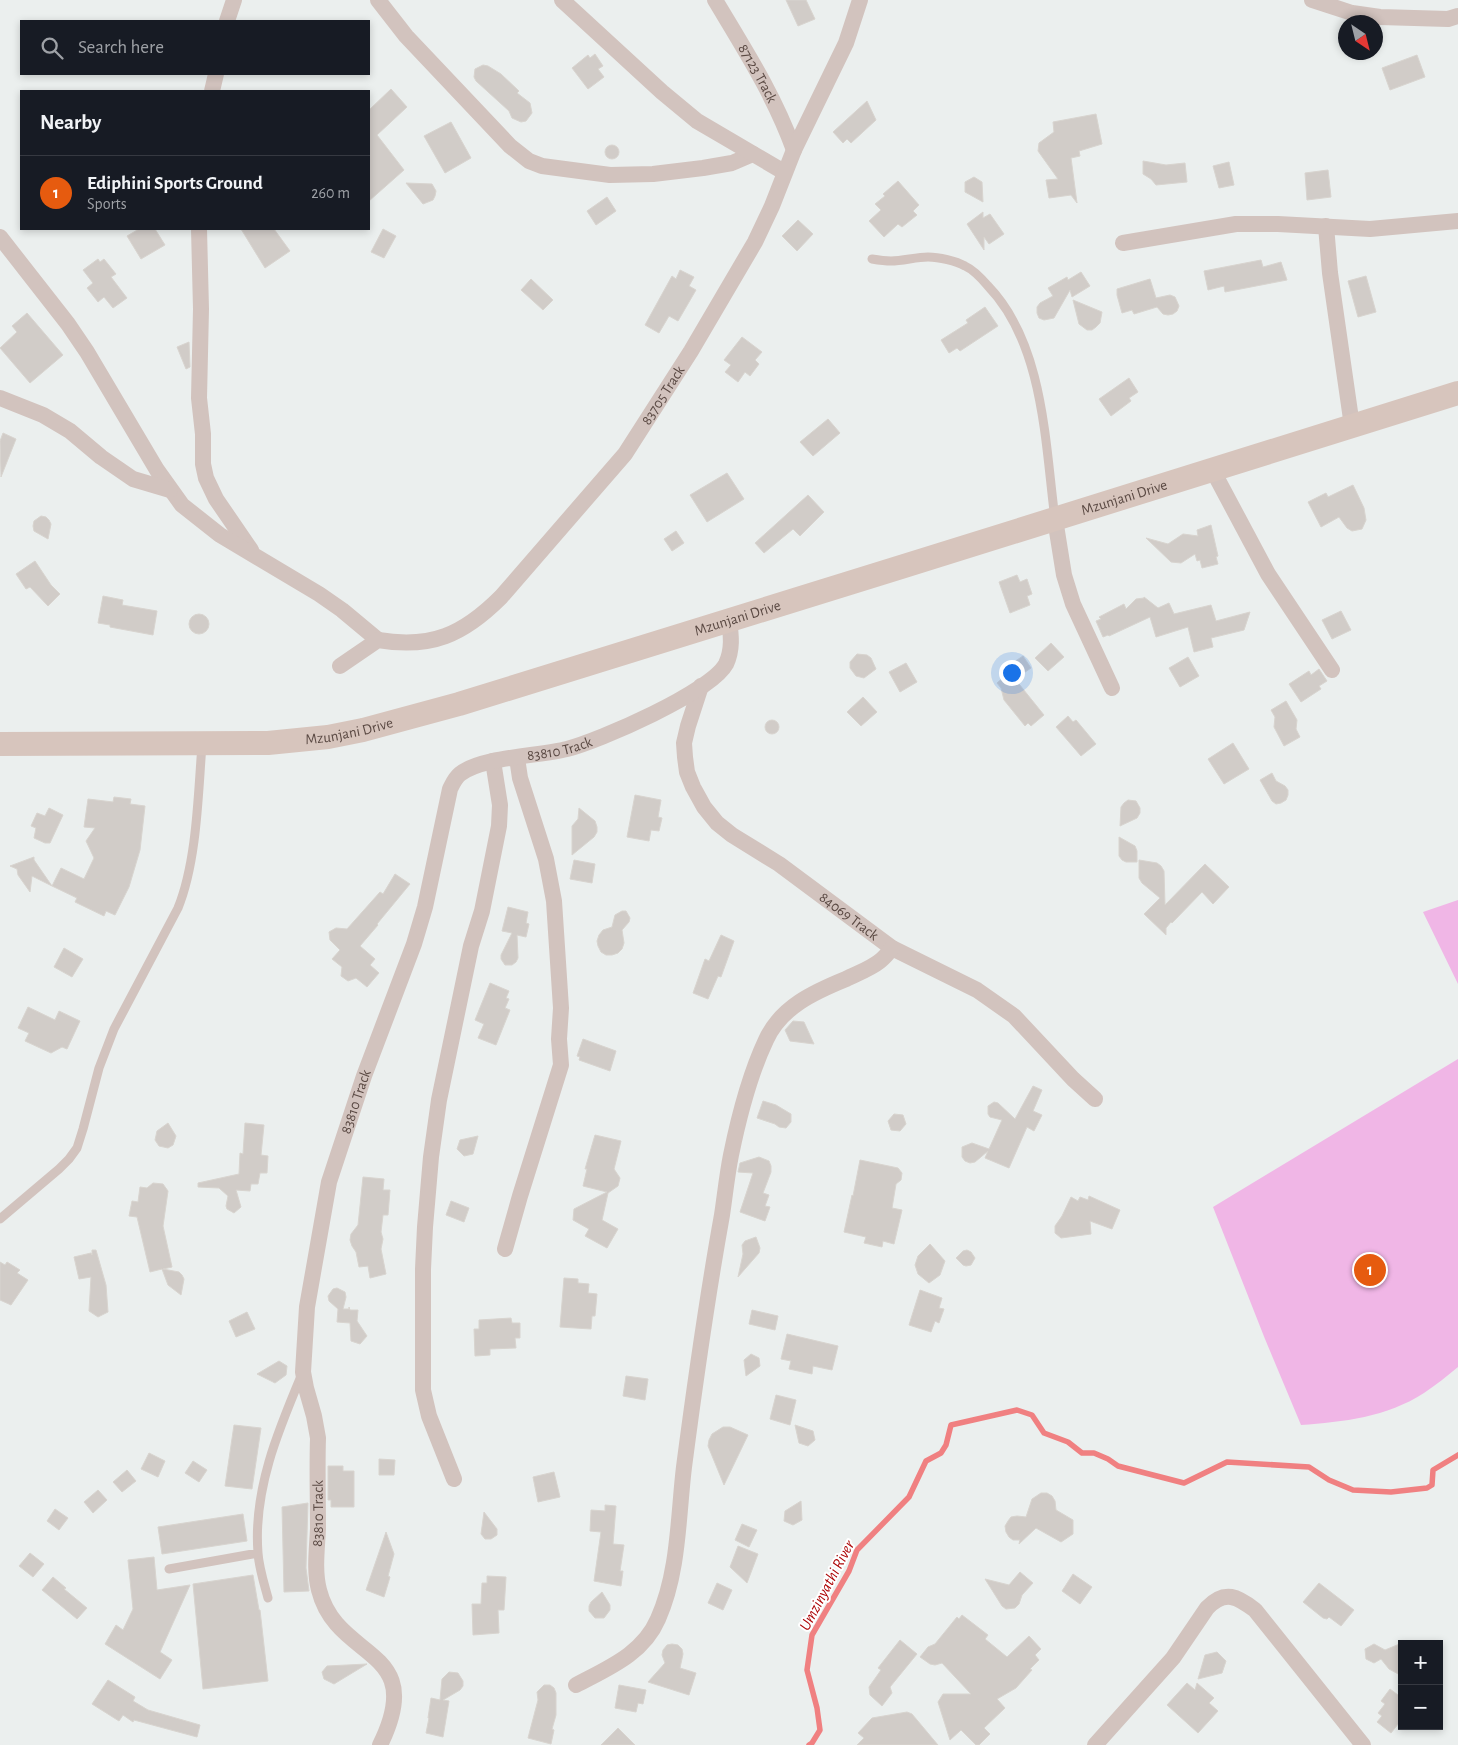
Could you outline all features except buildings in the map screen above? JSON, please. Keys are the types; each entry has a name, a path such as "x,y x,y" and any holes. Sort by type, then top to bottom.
{"main road":[{"name":"Mzunjani Drive","path":"0,744 268,743 294,741 363,730 458,704 1458,392"}],"street":[{"path":"227,20 234,0"},
{"path":"378,0 406,36 510,146 529,161 542,166 580,172 610,175 653,174 732,164 753,154"},
{"path":"562,0 662,92 697,121 784,172"},
{"name":"87123 Track","path":"715,0 770,92 794,150"},
{"name":"83705 Track","path":"378,640 409,644 429,641 445,637 473,622 501,598 548,541 597,488 625,454 691,351 755,242 772,206 794,150 839,58 860,0"},
{"path":"1312,0 1352,13 1380,17 1448,19 1458,16"},
{"path":"212,90 216,75"},
{"path":"1123,243 1236,224 1278,224 1370,229 1458,221"},
{"path":"1326,226 1330,273 1352,426"},
{"path":"199,230 201,309 199,398 203,434 203,464 206,478 216,499 254,556"},
{"path":"0,237 88,352 157,470 182,505 200,520 254,556 319,594 342,610 378,640 340,666"},
{"path":"0,398 43,416 70,431 101,457 133,479 170,490"},
{"path":"1212,469 1268,574 1332,670"},
{"path":"1055,519 1064,575 1073,604 1112,688"},
{"name":"83810 Track","path":"380,1745 389,1724 392,1710 393,1681 385,1666 357,1643 333,1619 325,1608 317,1582 318,1438 303,1372 308,1307 328,1182 364,1076 414,944 433,874 450,789 456,778 462,772 484,763 568,749 599,738 656,712 701,686 725,666 730,655 731,636 729,619"},
{"name":"84069 Track","path":"701,686 684,743 687,772 704,807 717,823 779,864 892,948 977,990 1014,1016 1073,1079 1095,1099"},
{"path":"505,1249 561,1065 559,1039 562,1008 554,901 546,859 520,778 517,758"},
{"path":"454,1479 429,1416 422,1390 425,1227 431,1157 439,1100 471,946 482,910 499,826 500,805 493,761"},
{"path":"576,1685 626,1658 642,1645 658,1620 668,1593 677,1547 684,1467 713,1257 722,1214 730,1157 753,1072 766,1038 779,1018 793,1006 865,970 881,960 892,948"},
{"path":"1095,1745 1173,1658 1195,1623 1212,1602 1221,1597 1232,1596 1242,1600 1255,1610 1363,1745"}],"lane":[{"path":"872,259 889,261 929,257 952,262 965,266 972,271 997,295 1024,343 1033,372 1043,425 1055,519"},
{"path":"0,1219 64,1164 77,1148 99,1068 114,1029 178,908 184,893 196,820 202,743"},
{"path":"268,1598 258,1553 260,1504 277,1434 303,1372"},
{"path":"169,1569 258,1553"}],"shaded area":[{"path":"1458,900 1458,984 1423,912"},
{"path":"1458,1059 1458,1367 1424,1393 1395,1408 1349,1420 1301,1425 1213,1207"}],"waterway":[{"name":"Umzinyathi River","path":"809,1745 820,1730 817,1708 807,1670 812,1635 849,1571 857,1550 909,1497 926,1461 941,1453 946,1445 951,1425 1017,1410 1032,1415 1044,1433 1068,1442 1082,1453 1094,1453 1118,1466 1184,1483 1227,1462 1309,1467 1329,1480 1353,1490 1391,1492 1427,1488 1432,1485 1433,1470 1458,1455"}],"place":[{"name":"Ediphini Sports Ground","path":"1370,1270"}]}
